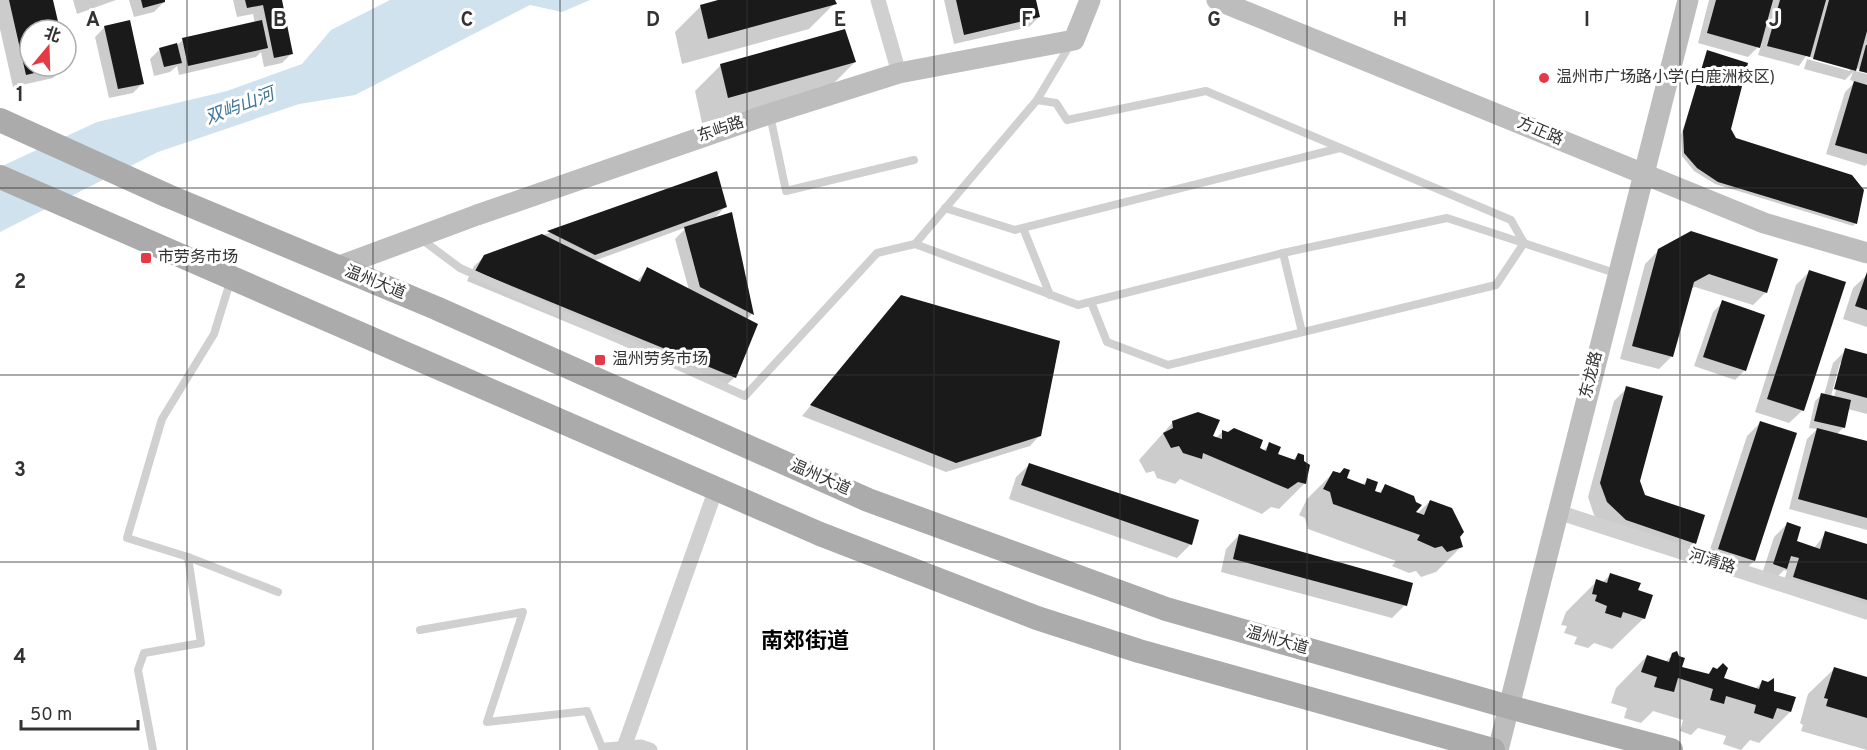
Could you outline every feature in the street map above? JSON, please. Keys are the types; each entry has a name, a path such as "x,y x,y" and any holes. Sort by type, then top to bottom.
{"main road":[{"name":"温州大道","path":"0,120 138,182 436,308 868,500 1166,609 1509,707 1671,750"},
{"path":"0,177 820,534 1037,618 1192,667 1493,750"}],"street":[{"path":"878,0 899,73"},
{"path":"1074,40 1090,0"},
{"name":"方正路","path":"1217,0 1764,223 1867,253"},
{"name":"东龙路","path":"1498,750 1688,0"},
{"name":"东屿路","path":"337,267 769,114 899,73 1074,40"},
{"path":"623,749 716,489"},
{"name":"河清路","path":"1558,512 1867,612"},
{"path":"605,750 641,747 650,750"}],"lane":[{"path":"915,244 1037,100 1074,40"},
{"path":"1037,100 1056,103 1067,120 1206,91 1511,220 1524,243"},
{"path":"769,114 786,191 914,160"},
{"path":"945,208 1015,230 1340,148"},
{"path":"418,237 460,268 745,396 877,253 915,244 1078,305 1283,253 1447,218 1618,274"},
{"path":"1023,228 1050,294"},
{"path":"1091,302 1107,342 1168,365 1496,285 1524,243"},
{"path":"1283,253 1302,332"},
{"path":"232,278 214,334 162,419 127,538 188,557 278,592"},
{"path":"153,750 138,670 144,653 201,643 188,557"},
{"path":"420,630 523,612 487,722 587,711 605,750"}],"water":[{"name":"双屿山河","path":"390,0 590,0 562,12 530,5 355,95 299,104 158,152 0,232 0,167 97,122 227,91 302,64 331,30"}],"building":[{"path":"9,0 53,0 57,18 18,18 18,40"},
{"path":"141,0 165,0 165,2 143,8"},
{"path":"245,0 282,0 293,54 274,58 263,5 247,8"},
{"path":"718,0 835,0 837,4 708,39 700,5"},
{"path":"956,0 1036,0 1040,17 964,35"},
{"path":"1716,0 1773,0 1760,48 1707,33"},
{"path":"1780,0 1826,0 1810,57 1767,46"},
{"path":"1829,0 1867,0 1867,31 1856,71 1813,59"},
{"path":"130,20 144,84 118,89 104,26"},
{"path":"262,20 268,48 188,66 182,38"},
{"path":"845,29 856,62 728,98 720,64"},
{"path":"177,43 182,63 164,67 159,48"},
{"path":"1867,45 1867,73 1859,71"},
{"path":"1707,50 1748,63 1731,129 1736,138 1852,175 1864,190 1857,224 1718,182 1697,168 1684,153 1683,131"},
{"path":"1854,81 1867,85 1867,154 1835,145"},
{"path":"717,171 727,207 595,255 547,231"},
{"path":"732,212 754,315 700,287 684,227"},
{"path":"1691,231 1778,259 1767,293 1709,274 1694,282 1673,357 1632,346 1658,249"},
{"path":"542,234 640,282 647,267 758,324 736,378 475,271 484,255"},
{"path":"1809,270 1846,282 1804,411 1767,399"},
{"path":"1867,272 1867,310 1855,306"},
{"path":"901,295 1060,341 1041,436 956,463 810,405"},
{"path":"1722,300 1765,315 1746,371 1703,357"},
{"path":"1845,348 1867,354 1867,398 1834,389"},
{"path":"1626,386 1663,396 1640,481 1645,495 1705,515 1696,544 1626,520 1607,502 1600,483"},
{"path":"1821,393 1851,400 1845,428 1814,421"},
{"path":"1198,412 1220,420 1213,436 1222,439 1222,430 1228,432 1234,428 1263,440 1260,448 1266,451 1269,442 1281,447 1278,454 1295,460 1298,453 1304,455 1304,461 1310,465 1306,484 1298,482 1288,489 1203,453 1202,459 1183,453 1179,446 1171,448 1163,433 1173,428 1172,421"},
{"path":"1760,421 1797,433 1755,561 1718,549"},
{"path":"1817,428 1867,441 1867,518 1798,499"},
{"path":"1029,463 1199,520 1192,545 1021,485"},
{"path":"1344,468 1350,470 1347,478 1365,485 1367,478 1378,482 1375,491 1381,493 1385,484 1414,496 1416,502 1422,505 1416,512 1424,515 1430,500 1452,508 1464,532 1460,537 1463,547 1447,552 1442,546 1435,548 1417,540 1420,535 1333,504 1330,492 1323,489 1333,471 1340,473"},
{"path":"1787,522 1801,527 1797,541 1820,549 1825,531 1867,544 1867,600 1793,577 1799,558 1791,556 1787,569 1773,564"},
{"path":"1239,534 1413,583 1407,606 1233,559"},
{"path":"1610,573 1641,583 1638,590 1653,595 1645,619 1623,612 1621,618 1605,613 1607,606 1595,601 1597,595 1592,594 1596,579 1607,583"},
{"path":"1677,651 1679,656 1685,658 1682,667 1709,674 1713,667 1717,669 1723,663 1728,668 1724,678 1759,689 1762,680 1768,682 1774,678 1774,691 1796,697 1791,712 1777,708 1773,719 1754,713 1756,705 1726,696 1724,704 1710,700 1713,689 1678,678 1674,692 1654,687 1657,677 1641,672 1647,655 1669,662 1672,653"},
{"path":"1834,667 1867,677 1867,718 1826,706 1828,699 1824,698"}],"place":[{"name":"温州市广场路小学(白鹿洲校区)","path":"1544,78"},
{"name":"市劳务市场","path":"146,258"},
{"name":"温州劳务市场","path":"600,360"}],"district":[{"name":"南郊街道","path":"805,642"}]}
